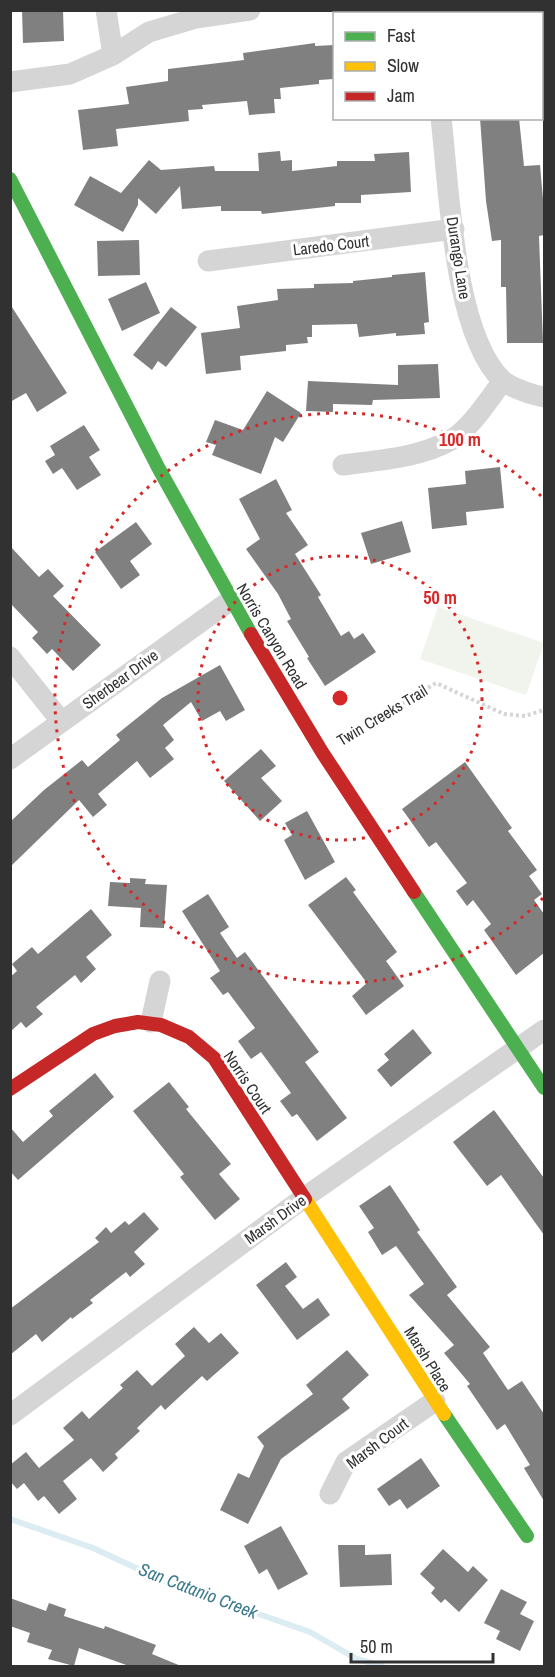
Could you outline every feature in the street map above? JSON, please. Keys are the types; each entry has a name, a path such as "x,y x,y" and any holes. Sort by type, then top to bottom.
{"street":[{"path":"106,10 113,55"},
{"path":"10,82 70,74 113,55 149,32 196,18 250,10"},
{"name":"Durango Lane","path":"441,120 465,301 484,355 503,381"},
{"name":"Norris Canyon Road","path":"10,179 127,409 231,600 322,752 544,1088"},
{"name":"Laredo Court","path":"208,261 454,229"},
{"path":"343,465 406,456 451,439 473,419 503,381 544,397"},
{"name":"Sherbear Drive","path":"10,759 231,600"},
{"path":"10,657 61,721"},
{"path":"151,1022 160,981"},
{"name":"Norris Court","path":"10,1089 83,1037 117,1024 151,1022 185,1034 214,1059 305,1197"},
{"name":"Marsh Drive","path":"10,1415 305,1197 544,1030"},
{"name":"Marsh Place","path":"305,1197 435,1401 527,1536"},
{"name":"Marsh Court","path":"330,1494 346,1462 435,1401"}],"path":[{"name":"Twin Creeks Trail","path":"322,752 436,683 504,714 525,716 544,710"}],"shaded area":[{"path":"438,607 544,643 526,695 420,659"}],"building":[{"path":"22,10 63,10 64,41 23,43"},
{"path":"315,43 315,46 333,45 333,79 319,80 319,84 280,88 281,99 274,99 275,113 249,115 247,101 202,105 203,109 188,110 189,121 116,129 118,146 83,150 78,110 129,104 126,87 168,81 168,69 244,60 243,53"},
{"path":"480,120 519,120 524,166 540,165 544,210 544,235 539,236 543,343 507,343 506,287 501,287 501,240 492,241 486,201"},
{"path":"280,151 281,161 292,160 292,171 337,166 337,161 375,161 374,154 409,152 411,192 361,195 361,203 335,203 335,206 262,214 261,211 221,211 221,206 182,209 180,186 156,214 138,198 138,205 123,232 74,205 90,176 121,193 149,160 161,170 214,166 215,171 259,171 258,153"},
{"path":"139,240 140,275 98,276 97,241"},
{"path":"425,272 429,322 424,323 425,334 396,336 396,333 359,337 357,324 312,325 312,337 307,337 308,343 286,345 286,351 240,356 241,370 206,374 201,333 240,328 237,306 278,300 277,289 314,288 314,284 353,283 353,281 392,277 392,275"},
{"path":"146,282 160,313 122,331 108,299"},
{"path":"10,304 67,393 37,412 26,393 10,402"},
{"path":"171,307 197,327 166,367 158,361 152,370 133,355"},
{"path":"438,364 440,398 373,400 372,405 333,404 333,412 306,411 308,381 398,385 398,365"},
{"path":"267,391 301,413 283,442 275,437 261,474 212,455 216,445 206,442 215,420 243,430"},
{"path":"84,425 100,450 89,457 101,475 77,490 62,468 53,474 45,461 55,455 50,446"},
{"path":"500,467 504,508 466,512 467,525 432,529 428,488 466,484 465,471"},
{"path":"276,479 292,510 286,513 308,545 295,554 321,595 318,597 341,636 349,631 354,639 363,633 376,652 325,686 287,621 291,619 278,594 246,549 260,539 239,499"},
{"path":"402,521 411,552 371,564 361,533"},
{"path":"136,522 152,544 130,561 140,575 121,589 95,552"},
{"path":"10,546 39,577 48,569 64,586 53,596 101,645 73,671 52,649 47,654 32,638 38,632 10,603"},
{"path":"220,665 245,710 226,721 220,711 202,721 191,702 163,725 174,740 165,748 174,759 150,778 137,761 98,794 107,805 93,817 79,800 10,867 10,822 44,790 82,760 88,767 120,740 116,735 162,698"},
{"path":"261,749 276,766 261,778 282,801 260,821 224,781"},
{"path":"465,762 512,828 508,831 537,870 529,876 542,894 534,900 544,914 544,953 516,975 484,930 491,924 473,900 467,906 456,891 467,883 436,842 429,847 402,809"},
{"path":"307,811 335,862 305,880 284,840 292,835 285,823"},
{"path":"346,877 356,890 353,892 397,952 386,961 404,986 366,1015 352,996 367,983 308,905"},
{"path":"130,878 146,879 145,884 167,885 164,928 140,927 141,908 108,906 110,882 130,883"},
{"path":"208,894 229,927 220,933 237,958 245,952 319,1052 305,1062 347,1118 317,1141 297,1114 292,1117 280,1101 291,1093 261,1052 251,1059 238,1041 255,1028 228,992 223,995 210,978 220,971 182,911"},
{"path":"91,909 112,935 86,957 96,969 81,983 75,975 36,1007 43,1014 26,1028 21,1022 10,1032 10,977 17,971 12,964 32,947 38,954"},
{"path":"413,1029 432,1053 391,1087 377,1070 389,1060 384,1054"},
{"path":"95,1073 114,1097 18,1180 10,1171 10,1127 23,1142 53,1116 49,1111"},
{"path":"169,1082 189,1107 186,1109 231,1164 219,1174 240,1199 215,1220 180,1177 184,1174 133,1111"},
{"path":"494,1110 544,1178 544,1235 501,1175 487,1186 453,1142"},
{"path":"390,1185 420,1230 417,1232 457,1287 447,1295 490,1347 483,1353 508,1390 522,1381 544,1414 544,1501 524,1468 530,1465 505,1424 497,1430 467,1386 470,1384 444,1353 454,1345 409,1295 424,1284 396,1246 382,1255 368,1232 374,1228 359,1206"},
{"path":"144,1212 159,1229 134,1252 145,1264 130,1277 126,1272 90,1300 93,1303 72,1319 71,1317 42,1342 36,1334 10,1355 10,1309 99,1242 95,1238 106,1227 111,1233 125,1221 129,1225"},
{"path":"286,1262 297,1277 285,1286 303,1309 318,1298 330,1315 297,1340 256,1285"},
{"path":"194,1327 209,1343 221,1333 239,1353 207,1381 202,1376 165,1410 161,1405 137,1428 140,1431 115,1454 118,1458 103,1472 91,1458 63,1481 77,1499 59,1514 44,1496 38,1501 24,1483 17,1489 10,1481 10,1465 26,1452 39,1468 74,1440 63,1428 82,1411 89,1419 123,1388 120,1385 137,1370 152,1386 185,1356 175,1344"},
{"path":"347,1350 369,1375 342,1399 350,1408 281,1459 248,1524 220,1510 238,1473 249,1478 264,1446 257,1437 313,1394 306,1385"},
{"path":"421,1458 440,1486 407,1509 400,1499 389,1506 377,1489"},
{"path":"281,1526 308,1574 278,1590 267,1569 259,1574 244,1546"},
{"path":"338,1545 365,1545 365,1555 391,1554 392,1585 340,1587"},
{"path":"443,1549 468,1572 473,1566 488,1580 459,1612 445,1599 441,1603 431,1593 435,1588 420,1574"},
{"path":"501,1589 527,1602 520,1614 534,1621 520,1651 496,1639 500,1631 484,1623"},
{"path":"10,1598 46,1611 49,1603 66,1609 64,1616 104,1629 105,1626 156,1645 152,1654 181,1666 129,1666 79,1648 74,1666 48,1659 52,1650 27,1642 30,1633 10,1626"}],"waterway":[{"name":"San Catanio Creek","path":"10,1519 93,1548 162,1580 310,1632 357,1659 382,1666"}],"traffic: fast":[{"path":"10,179 159,469 251,634"},
{"path":"414,892 544,1088"},
{"path":"444,1414 527,1536"}],"traffic: slow":[{"path":"305,1199 444,1414"}],"traffic: jam":[{"path":"251,634 322,752 414,892"},
{"path":"10,1089 93,1034 115,1026 138,1022 161,1025 189,1037 214,1058 305,1199"}]}
